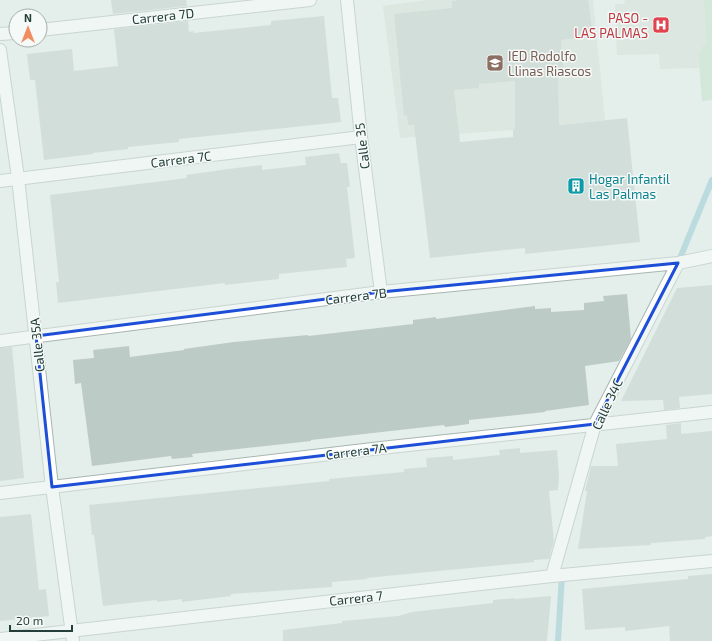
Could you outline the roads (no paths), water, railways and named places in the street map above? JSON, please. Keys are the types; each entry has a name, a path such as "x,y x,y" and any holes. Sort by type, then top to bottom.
{"street":[{"name":"Carrera 7D","path":"48,29 310,0"},
{"name":"Calle 35","path":"347,0 361,137 381,292"},
{"name":"Calle 35A","path":"0,50 18,178 52,487 72,636"},
{"name":"Carrera 7C","path":"0,181 361,137"},
{"name":"Carrera 7B","path":"0,341 381,292 678,263 712,256"},
{"name":"Calle 34C","path":"552,576 595,424 678,263"},
{"name":"Carrera 7A","path":"0,493 595,424 712,412"},
{"name":"Carrera 7","path":"0,639 72,636 552,576 712,561"}],"waterway":[{"path":"678,263 712,180"},
{"path":"558,641 562,575"}],"place":[{"name":"PASO - LAS PALMAS","path":"661,25"},
{"name":"IED Rodolfo Llinas Riascos","path":"495,63"},
{"name":"Hogar Infantil Las Palmas","path":"576,186"}]}
